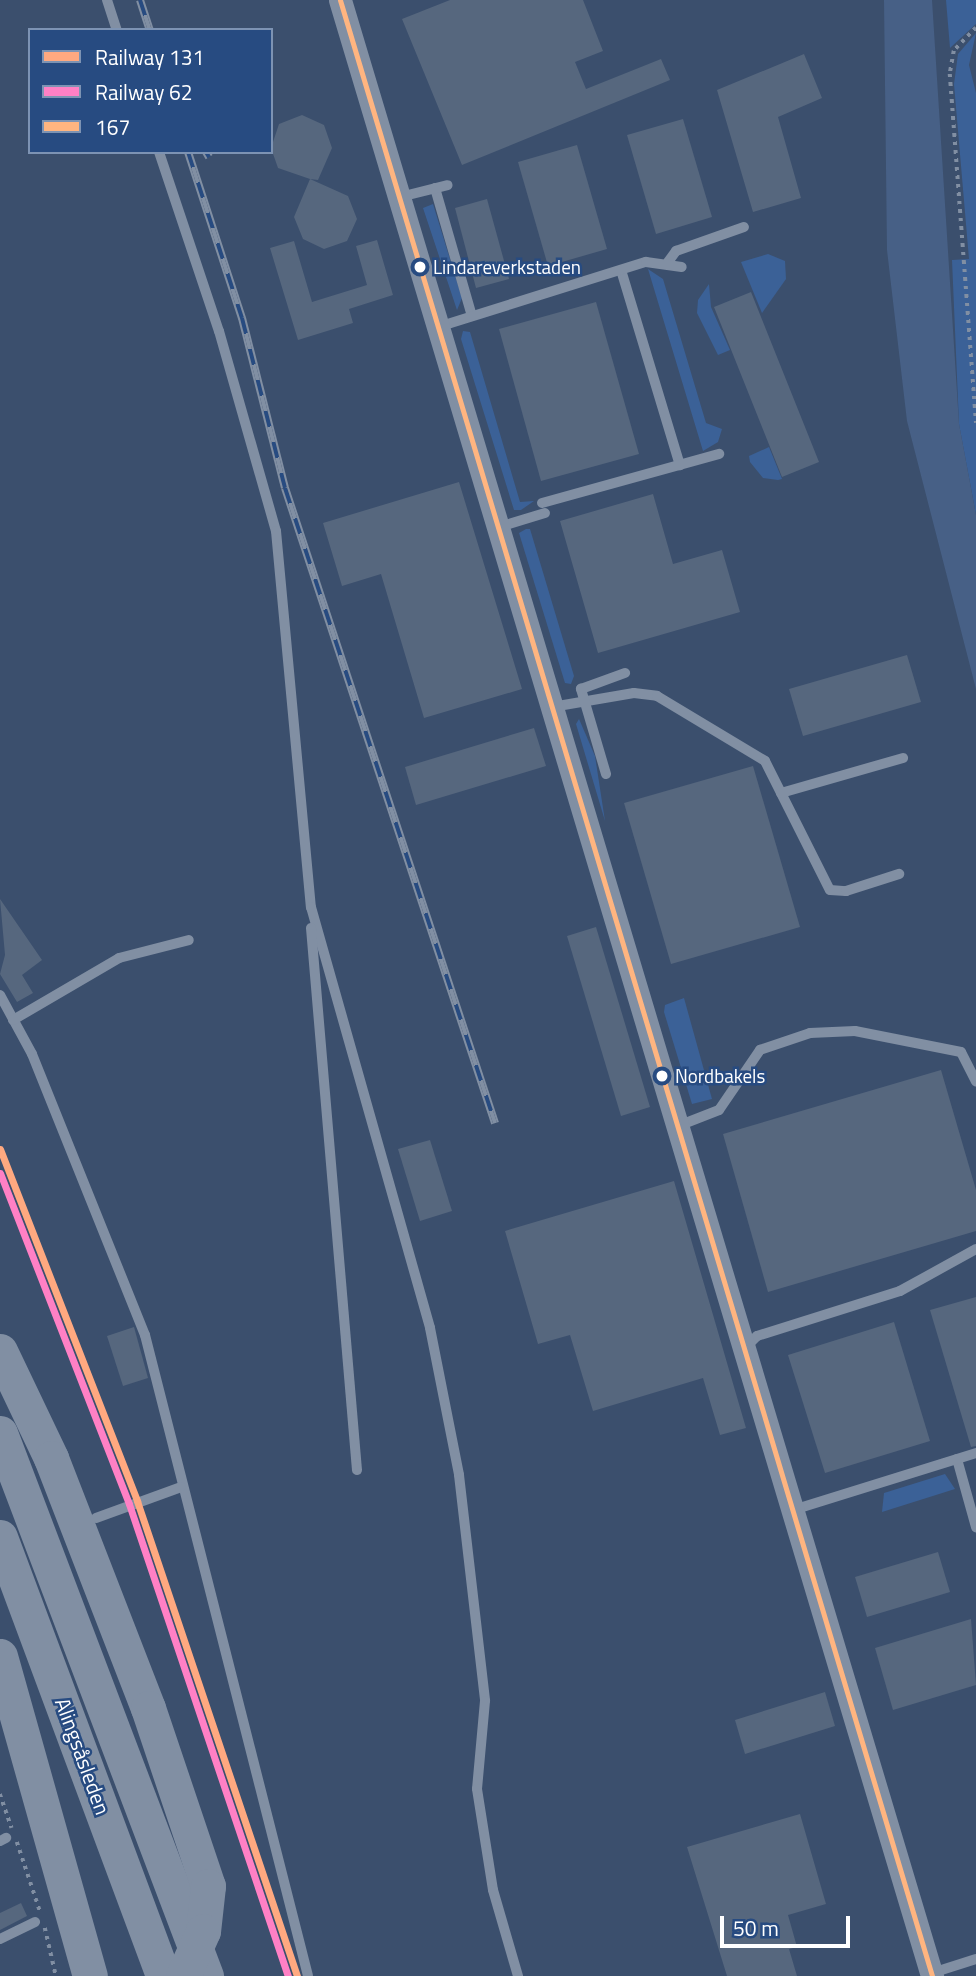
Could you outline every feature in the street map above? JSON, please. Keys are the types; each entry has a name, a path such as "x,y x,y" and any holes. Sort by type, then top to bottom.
{"highway":[{"path":"0,1351 51,1458 148,1708 208,1886 203,1931 183,1976"},
{"path":"0,1433 206,1976"},
{"name":"Alingsåsleden","path":"0,1537 163,1976"},
{"path":"0,1656 90,1976"}],"street":[{"path":"340,0 932,1974"}],"lane":[{"path":"107,0 116,28"},
{"path":"160,154 219,331 276,531 311,906 313,1005 335,1161 357,1470"},
{"path":"400,197 448,184"},
{"path":"435,188 472,316"},
{"path":"668,262 676,251 744,228"},
{"path":"438,327 621,270 668,262 682,267"},
{"path":"621,270 680,465"},
{"path":"497,528 544,508 719,454"},
{"path":"606,774 581,689 625,673"},
{"path":"551,707 634,692 657,696 752,749 765,761 830,890 846,891 899,874"},
{"path":"781,793 903,758"},
{"path":"311,906 430,1328 459,1475 485,1701 477,1789 493,1890 518,1976"},
{"path":"13,1020 119,958 189,940"},
{"path":"0,995 13,1020 145,1335 181,1487 227,1642 308,1976"},
{"path":"678,1126 719,1110 760,1050 810,1033 855,1031 961,1052 976,1081"},
{"path":"743,1351 757,1336 900,1291 976,1249"},
{"path":"792,1510 976,1453"},
{"path":"957,1459 976,1527"},
{"path":"96,1518 181,1487"},
{"path":"0,1939 35,1922"},
{"path":"932,1974 976,1959"}],"path":[{"path":"976,28 954,51 950,74 976,422"},
{"path":"0,1794 35,1894 56,1976"}],"shaded area":[{"path":"884,0 932,0 959,424 976,515 976,689 907,421 887,250"},
{"path":"946,0 976,0 976,24 950,48"},
{"path":"976,33 969,65 976,93 976,515 959,424 952,260 969,259 954,84 958,54"},
{"path":"433,204 462,298 457,310 423,208"},
{"path":"768,254 785,261 786,279 762,313 741,262"},
{"path":"648,269 663,279 706,423 722,429 718,442 703,451"},
{"path":"709,284 711,307 730,350 718,355 697,313 698,300"},
{"path":"463,331 470,332 520,502 534,501 521,510 514,510 461,339"},
{"path":"769,447 782,479 763,478 750,462 749,456"},
{"path":"530,529 574,676 571,684 565,683 519,533"},
{"path":"579,719 595,756 605,821 576,724"},
{"path":"684,998 712,1099 692,1104 664,1012 665,1005"},
{"path":"945,1474 955,1489 882,1512 884,1493"}],"building":[{"path":"450,0 583,0 603,51 575,62 586,89 661,59 670,80 462,165 402,19"},
{"path":"804,54 822,98 778,117 801,198 753,212 717,90"},
{"path":"302,115 324,125 332,148 318,180 278,168 273,154 273,142 279,124"},
{"path":"683,119 712,217 656,234 627,135"},
{"path":"577,145 607,249 548,266 518,162"},
{"path":"310,179 348,196 357,219 347,241 324,249 303,239 294,217"},
{"path":"487,199 509,279 476,288 455,208"},
{"path":"377,240 393,295 349,309 353,323 298,340 270,248 294,241 312,302 367,285 356,246"},
{"path":"751,292 819,462 782,477 714,307"},
{"path":"596,302 639,454 541,481 499,329"},
{"path":"459,482 522,689 424,718 381,574 342,586 323,523"},
{"path":"653,494 673,564 722,550 740,612 598,653 560,521"},
{"path":"907,655 921,702 803,736 789,689"},
{"path":"534,728 546,766 416,805 405,767"},
{"path":"753,766 800,927 671,964 624,803"},
{"path":"0,899 42,960 22,975 33,993 17,1002 0,974 5,955"},
{"path":"596,927 650,1107 621,1116 567,936"},
{"path":"941,1070 976,1190 976,1231 768,1292 723,1134"},
{"path":"430,1140 452,1211 420,1221 398,1149"},
{"path":"674,1181 746,1428 720,1435 703,1378 593,1411 570,1335 538,1344 505,1231"},
{"path":"976,1297 976,1446 971,1447 930,1310"},
{"path":"894,1322 930,1441 825,1473 788,1355"},
{"path":"134,1327 148,1378 123,1386 107,1336"},
{"path":"938,1552 950,1592 867,1617 855,1577"},
{"path":"971,1619 976,1685 893,1710 875,1648"},
{"path":"825,1692 835,1726 745,1754 735,1720"},
{"path":"800,1814 826,1904 788,1915 797,1947 789,1949 797,1976 727,1976 687,1847"},
{"path":"21,1903 27,1916 0,1930 0,1913"}],"railway":[{"path":"140,0 149,28"},
{"path":"189,154 242,318 285,488 495,1123"}],"rail line":[{"name":"131","path":"0,1149 137,1501 297,1976"},
{"name":"62","path":"0,1173 129,1504 288,1976"}],"transit line":[{"name":"167","path":"340,0 932,1976"}],"place":[{"name":"Lindareverkstaden","path":"420,267"},
{"name":"Nordbakels","path":"662,1076"}]}
